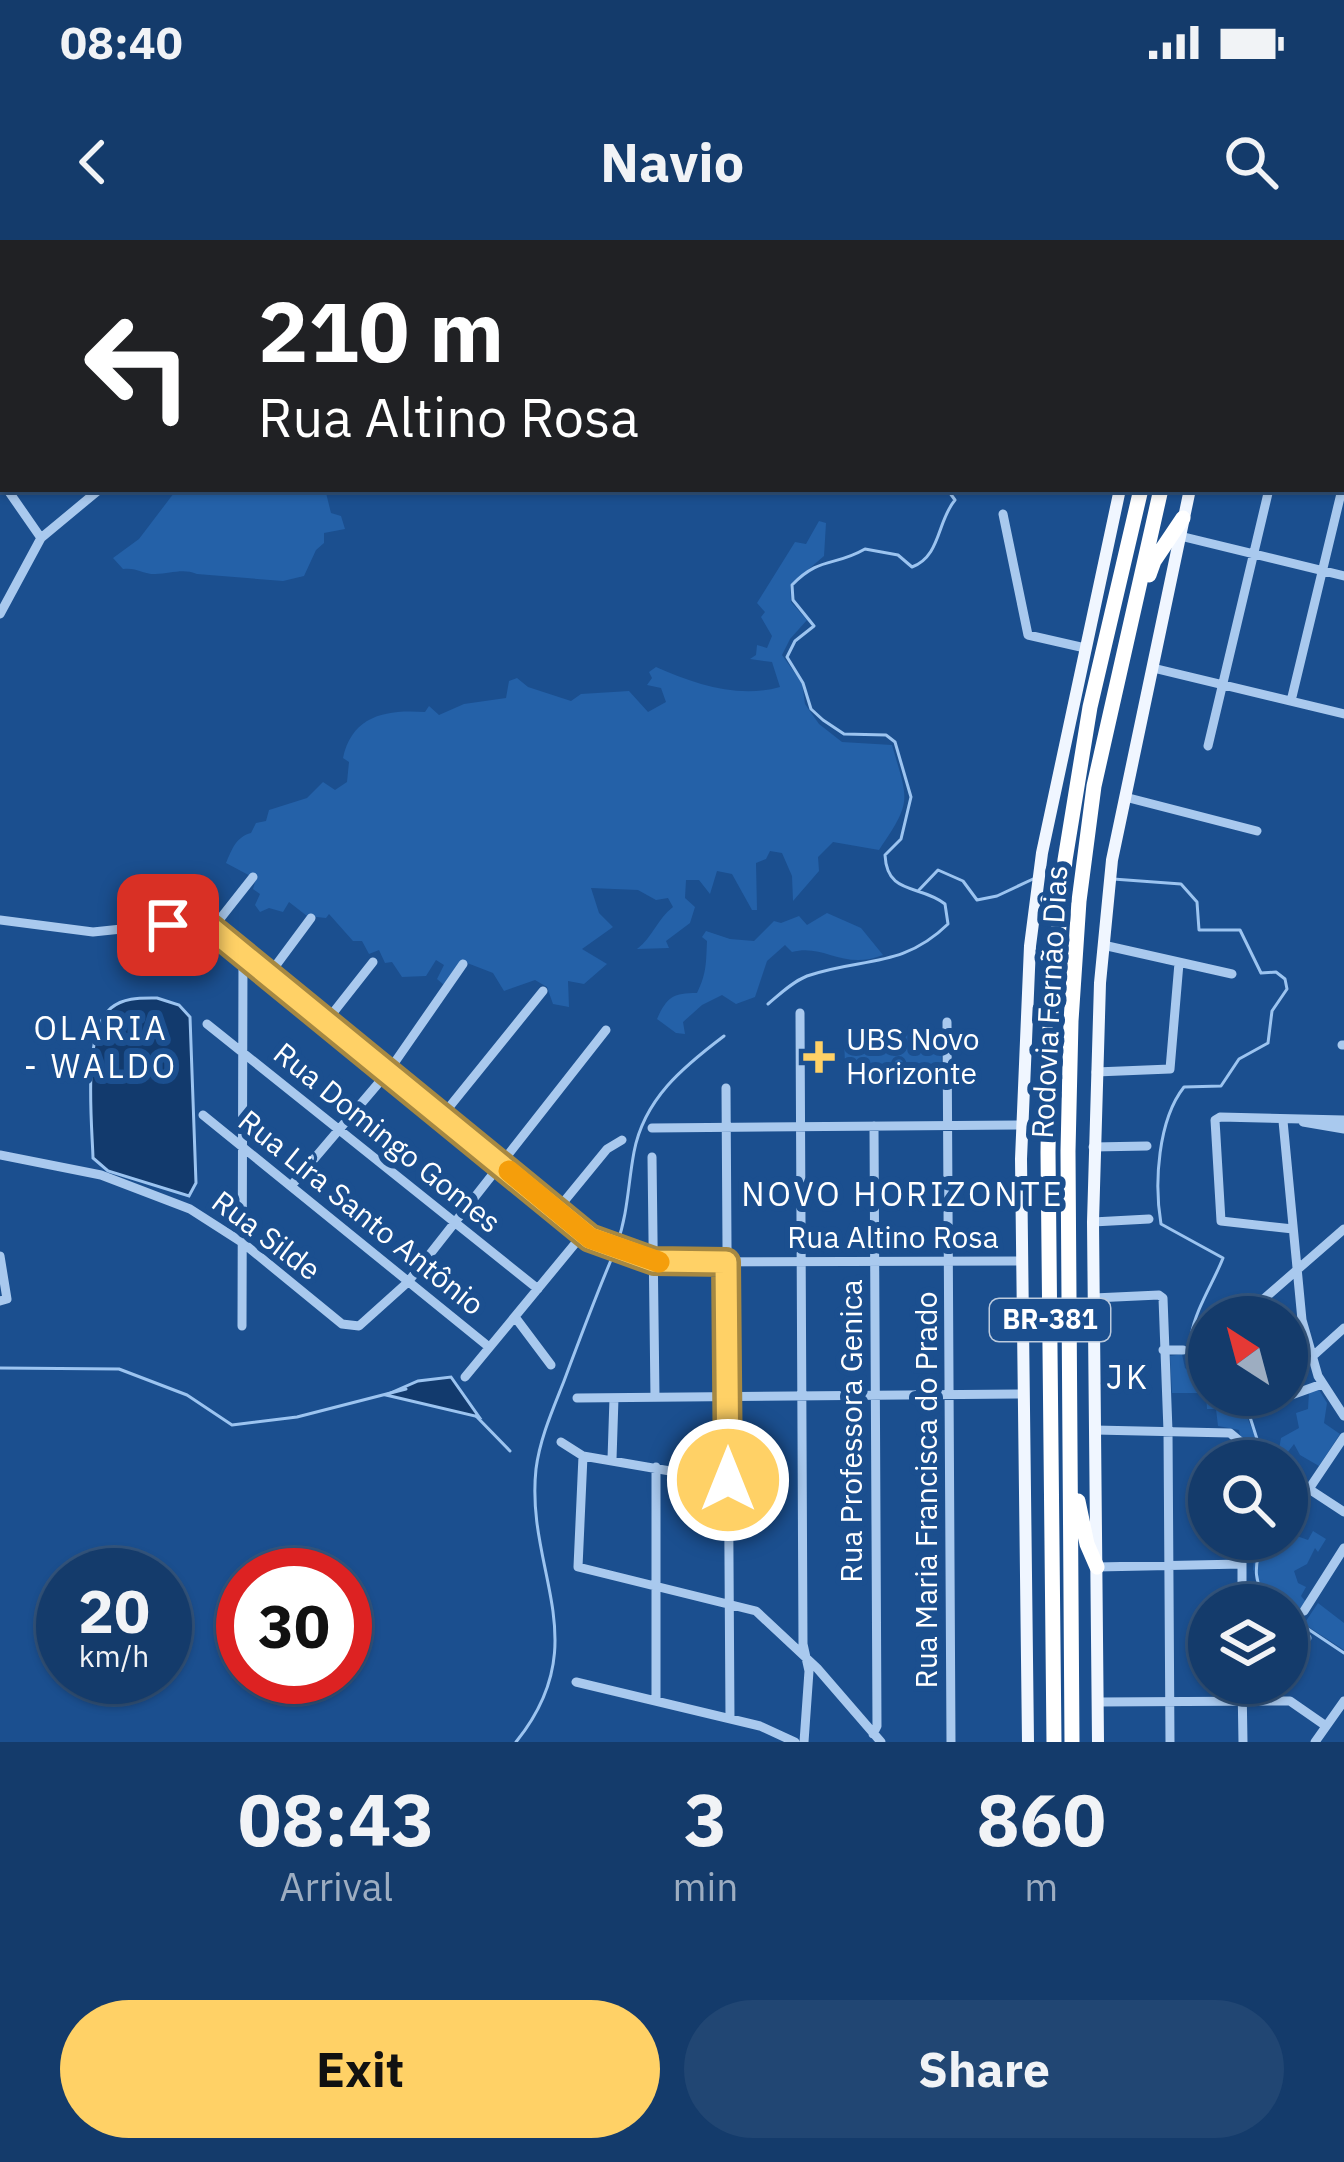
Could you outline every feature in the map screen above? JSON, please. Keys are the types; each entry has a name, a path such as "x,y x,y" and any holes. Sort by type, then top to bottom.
{"highway":[{"name":"Rodovia Fernão Dias","path":"1072,1742 1070,900 1065,860 1090,707 1140,492"},
{"name":"Rodovia Fernão Dias","path":"1054,1742 1050,1024 1070,900 1084,863 1094,786 1160,492"},
{"path":"1124,652 1154,561 1181,527"},
{"path":"1071,1431 1080,1514 1097,1567"}],"main road":[{"path":"1028,1742 1022,1125 1034,908 1119,492"},
{"path":"1098,1742 1093,1222 1106,900 1189,492"}],"street":[{"path":"9,492 41,538"},
{"path":"0,614 41,538 96,492"},
{"path":"1208,746 1268,492"},
{"path":"1291,701 1341,492"},
{"path":"1003,514 1028,635 1085,648"},
{"path":"1181,527 1344,576"},
{"path":"1153,668 1344,714"},
{"path":"1125,797 1257,831"},
{"path":"0,920 93,932 179,923 212,929 253,877"},
{"path":"268,976 310,918"},
{"name":"Rua Altino Rosa","path":"212,929 584,1234 606,1246 654,1261 1023,1261"},
{"path":"1103,945 1232,974"},
{"path":"242,1326 243,955"},
{"path":"325,1023 373,962"},
{"path":"1096,1072 1170,1069 1179,963"},
{"path":"291,1186 388,1072 463,964"},
{"path":"442,1117 543,991"},
{"path":"800,1013 804,1742"},
{"name":"Rua Maria Francisca do Prado","path":"947,1022 951,1742"},
{"name":"Rua Domingo Gomes","path":"207,1024 538,1289"},
{"path":"409,1282 606,1030"},
{"path":"726,1088 730,1718"},
{"name":"Rua Lira Santo Antônio","path":"203,1115 489,1347"},
{"path":"1293,1229 1221,1220 1216,1118 1344,1125"},
{"path":"1283,1121 1302,1320 1322,1384 1344,1416"},
{"path":"652,1128 1022,1125"},
{"name":"Rua Professora Genica","path":"874,1126 877,1738"},
{"path":"557,1210 608,1149 622,1140"},
{"path":"1094,1147 1147,1146"},
{"name":"Rua Silde","path":"0,1155 101,1174 190,1209 243,1243 342,1324 359,1326 409,1282"},
{"path":"652,1156 656,1397"},
{"path":"1093,1222 1149,1219"},
{"path":"1268,1296 1344,1229"},
{"path":"465,1377 584,1234"},
{"path":"0,1256 4,1299"},
{"path":"1094,1298 1162,1296 1170,1742"},
{"path":"515,1317 551,1365"},
{"path":"1308,1357 1344,1328"},
{"path":"1163,1350 1183,1350"},
{"path":"1308,1389 1322,1384"},
{"path":"577,1398 1024,1394"},
{"path":"611,1460 614,1398"},
{"path":"1094,1430 1225,1432 1239,1440"},
{"path":"1344,1437 1309,1489 1344,1512"},
{"path":"561,1442 583,1456 728,1480"},
{"path":"583,1456 578,1567 756,1611 806,1657 877,1738"},
{"path":"656,1467 656,1699"},
{"path":"1308,1605 1344,1548"},
{"path":"1242,1560 1242,1584"},
{"path":"1097,1567 1242,1564"},
{"path":"576,1682 768,1728 795,1742"},
{"path":"1315,1742 1344,1701"},
{"path":"1099,1702 1188,1702"},
{"path":"1242,1704 1243,1742"},
{"path":"1297,1704 1326,1726"}],"shaded area":[{"path":"175,492 326,492 331,513 341,516 345,529 324,533 324,543 304,576 283,581 123,569 113,558 139,539"},
{"path":"819,521 826,523 824,556 790,585 791,602 807,620 782,655 802,683 805,704 819,724 842,742 892,745 904,800 879,850 833,842 818,857 819,871 793,901 792,876 782,853 770,851 756,863 757,910 752,910 732,874 717,871 710,894 699,880 686,880 685,898 695,907 690,923 666,941 669,948 637,949 673,907 668,898 656,900 638,890 591,888 599,913 613,927 582,949 607,964 584,984 568,981 569,1007 553,1004 547,987 535,980 504,991 493,973 462,961 444,985 437,979 444,965 436,960 426,976 402,977 392,962 385,963 379,950 369,954 362,941 353,941 329,914 326,918 307,916 289,902 283,912 269,908 260,912 255,905 260,894 253,889 256,879 226,863 238,841 256,823 266,821 269,810 307,798 323,782 335,790 347,782 349,762 343,758 347,744 362,724 384,714 425,712 429,706 439,715 464,704 506,698 509,681 517,678 528,687 571,701 581,694 629,691 648,712 666,702 661,688 647,685 652,678 649,672 656,667 733,690 780,687 772,662 750,659 757,645 767,648 772,636 757,603 795,542 806,544"},
{"path":"827,913 861,928 883,955 845,959 814,951 792,952 785,945 767,961 755,997 736,1004 722,995 702,1005 683,1022 685,1034 657,1019 672,998 697,993 705,967 707,941 702,937 706,931 754,941 774,921 799,916 807,925"},
{"path":"157,998 179,1005 190,1017 196,1183 189,1196 108,1171 93,1158 92,1057 102,1020 121,1002"},
{"path":"941,1033 942,1070 894,1072 893,1064 845,1065 844,1037"},
{"path":"1182,1354 1188,1393 1172,1393 1170,1356"},
{"path":"451,1377 479,1417 386,1395 418,1381"},
{"path":"1318,1388 1327,1403 1324,1423 1340,1434 1319,1466 1308,1460 1308,1440 1281,1440 1299,1428 1297,1416 1308,1416 1309,1392"},
{"path":"1217,1416 1247,1416 1256,1440 1241,1440 1239,1430 1218,1426"},
{"path":"1313,1531 1326,1539 1307,1564 1294,1571 1300,1584 1260,1584 1257,1567 1253,1571 1254,1560 1308,1560"},
{"path":"1318,1603 1344,1623 1344,1650 1308,1627"}],"waterway":[{"path":"768,1004 807,976 897,955 948,924 945,904 898,883 887,868 885,855 901,839 911,797 895,742 886,735 844,734 823,720 811,709 803,683 787,657 795,641 814,626 793,600 792,585 819,566 865,549 898,555 912,567 921,562 934,547 955,500 949,492"},
{"path":"918,891 938,870 963,881 977,900 1033,879"},
{"path":"1113,879 1181,884 1197,902 1199,930 1240,930 1261,973 1276,972 1285,979 1287,989 1272,1011 1268,1043 1239,1059 1221,1086 1184,1087 1163,1134 1158,1171 1161,1224 1223,1258 1205,1296"},
{"path":"617,1244 634,1152 647,1116 680,1072 724,1036"},
{"path":"516,1742 540,1706 552,1672 555,1639 535,1506 538,1457 614,1253"},
{"path":"0,1368 119,1369 187,1395 232,1425 297,1417 406,1389"},
{"path":"476,1416 510,1451"},
{"path":"1250,1416 1257,1440"},
{"path":"1258,1560 1259,1584"},
{"path":"1308,1629 1344,1653"}],"slow traffic":[{"path":"509,1171 590,1238 659,1262"}],"place":[{"name":"UBS Novo Horizonte","path":"819,1057"}],"district":[{"name":"OLARIA - WALDO","path":"101,1047"},
{"name":"NOVO HORIZONTE","path":"903,1194"},
{"name":"JK","path":"1128,1377"}],"route":[{"path":"168,925 212,929 590,1238 654,1261 726,1262 728,1480"}]}
